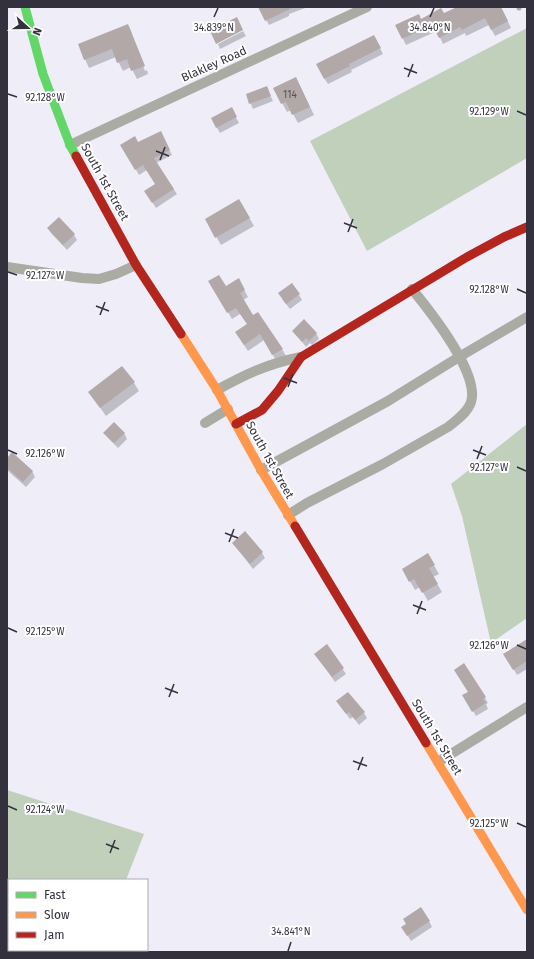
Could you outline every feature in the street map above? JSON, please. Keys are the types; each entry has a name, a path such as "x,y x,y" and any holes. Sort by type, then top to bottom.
{"main road":[{"name":"South 1st Street","path":"25,7 43,74 70,145 136,265 228,409 261,470 527,910"},
{"path":"236,424 262,410 278,391 301,357 467,257 527,227"}],"street":[{"name":"Blakley Road","path":"70,145 367,7"},
{"path":"7,267 82,278 99,279 116,274 136,265"},
{"path":"288,515 320,496 383,464 448,427 468,408 471,402 472,389 459,357 443,330 412,290"},
{"path":"261,470 388,401 459,357 527,318"},
{"path":"216,390 258,369 301,357"},
{"path":"205,423 228,409"},
{"path":"438,762 527,707"}],"green space":[{"path":"527,28 527,158 367,251 310,141"},
{"path":"527,424 527,618 491,643 462,516 451,484"},
{"path":"7,790 144,834 126,879 8,879 8,951 96,952 7,952"}],"building":[{"path":"258,7 294,7 265,21"},
{"path":"457,7 501,7 508,21 491,30 485,18 462,30 460,27 439,38 432,25 402,39 395,25 419,14 421,19 441,8 444,13"},
{"path":"237,17 243,30 216,44 210,31"},
{"path":"128,24 145,66 131,71 127,59 117,63 112,49 84,60 78,44"},
{"path":"374,35 381,48 349,64 350,66 324,79 316,64"},
{"path":"296,77 310,107 292,115 286,102 281,104 273,88"},
{"path":"267,86 271,96 249,104 246,94"},
{"path":"232,107 237,117 216,128 211,118"},
{"path":"161,131 170,150 154,158 174,189 152,203 144,191 155,184 143,165 135,170 120,145 135,136 138,142"},
{"path":"239,199 250,218 215,238 205,219"},
{"path":"59,217 75,234 63,245 47,228"},
{"path":"219,275 226,286 239,278 245,290 240,293 253,315 258,312 283,349 272,355 260,334 244,345 235,332 247,324 236,308 227,313 208,281"},
{"path":"292,283 300,294 286,304 278,293"},
{"path":"304,319 317,333 309,341 306,338 302,342 292,331"},
{"path":"122,366 135,382 100,408 88,392"},
{"path":"114,422 125,433 114,443 103,433"},
{"path":"12,452 33,471 23,482 7,468 7,458"},
{"path":"245,531 263,552 250,564 232,543"},
{"path":"428,553 435,565 429,568 438,584 422,593 414,579 409,582 402,569"},
{"path":"527,639 527,661 513,670 503,654"},
{"path":"327,644 344,668 332,677 314,654"},
{"path":"464,663 486,697 483,699 486,703 472,712 462,695 468,692 454,670"},
{"path":"348,692 365,712 355,720 349,712 346,714 336,701"},
{"path":"421,907 430,921 407,936 401,927 406,924 403,919"}],"traffic: fast":[{"path":"25,7 43,74 70,145 76,156"}],"traffic: slow":[{"path":"181,334 217,390 261,470 295,526"},
{"path":"426,743 527,910"}],"traffic: jam":[{"path":"76,156 136,265 181,334"},
{"path":"236,424 262,410 278,391 301,357 467,257 504,237 527,227"},
{"path":"295,526 426,743"}]}
